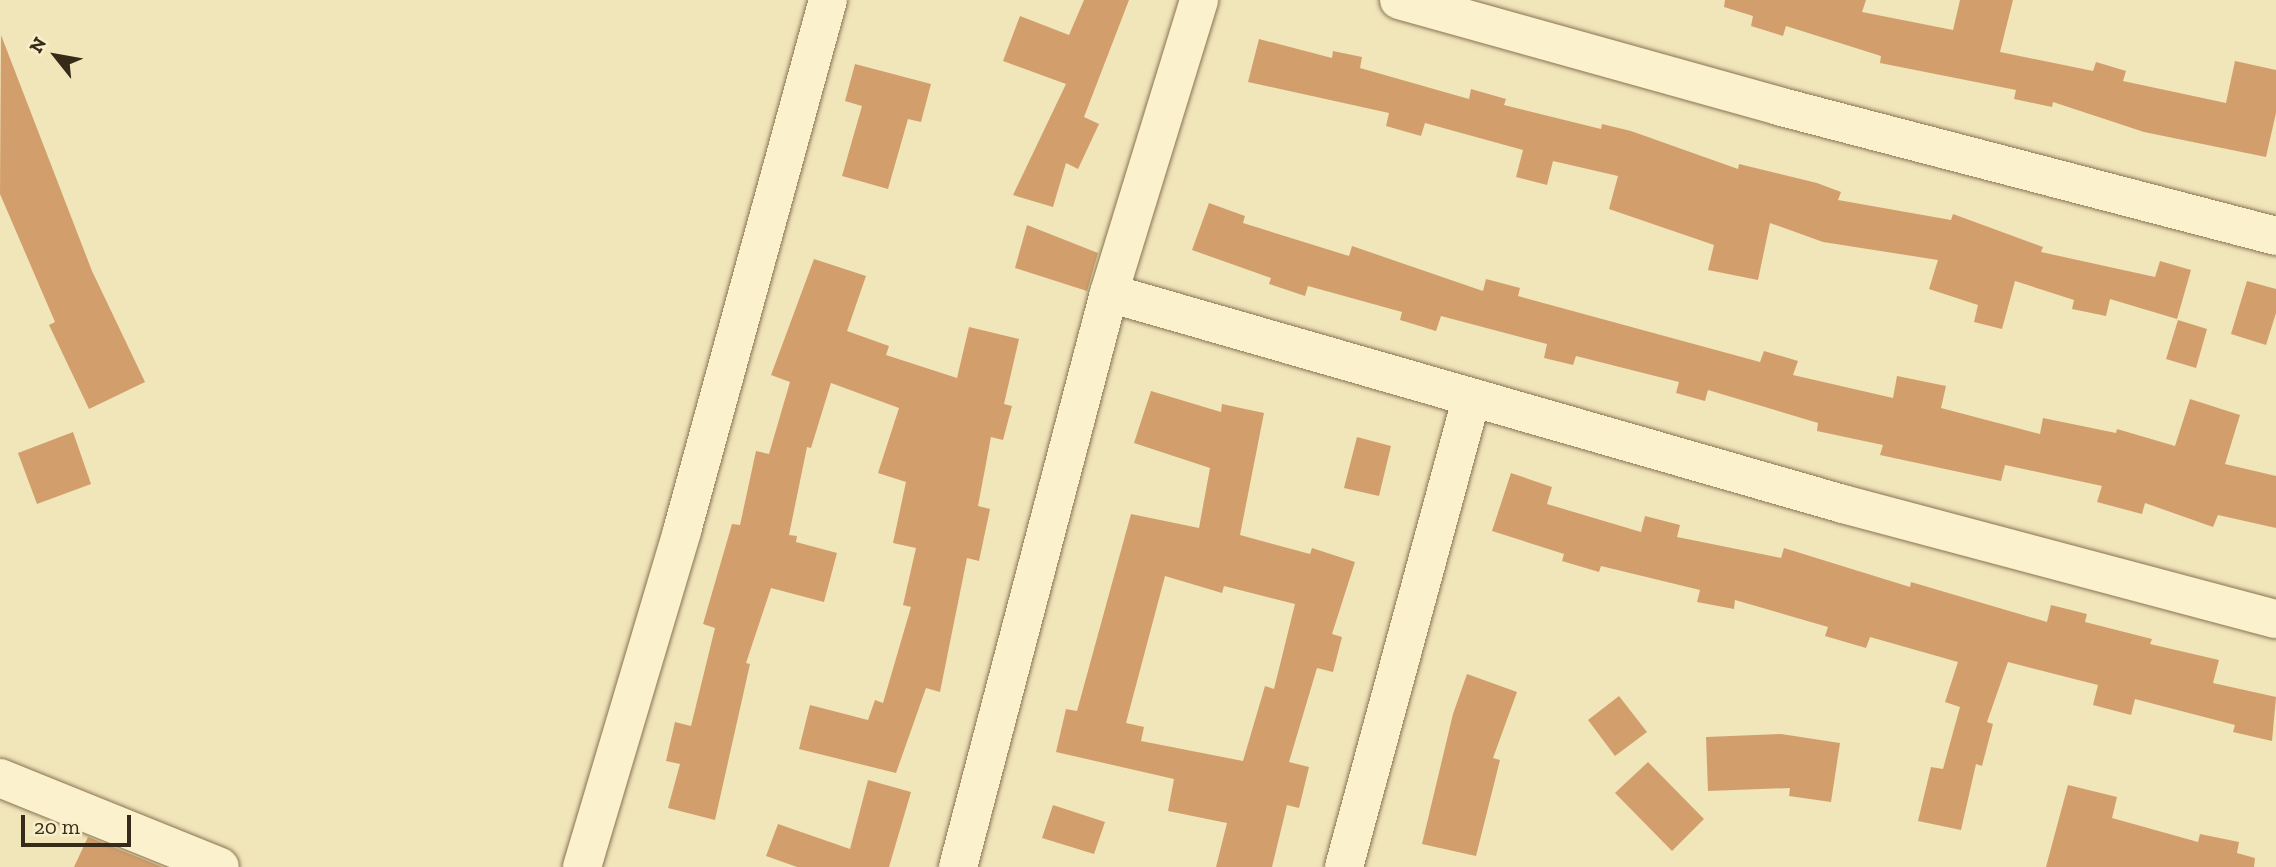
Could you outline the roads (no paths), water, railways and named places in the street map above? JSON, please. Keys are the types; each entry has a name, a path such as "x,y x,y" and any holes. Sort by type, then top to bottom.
{"street":[{"path":"582,867 682,531 828,0"},
{"path":"958,867 1109,293 1199,0"},
{"path":"1398,0 1778,106 2276,236"},
{"path":"1109,293 1471,400 1843,505 2276,619"},
{"path":"1344,867 1471,400"},
{"path":"0,778 220,867"}]}
